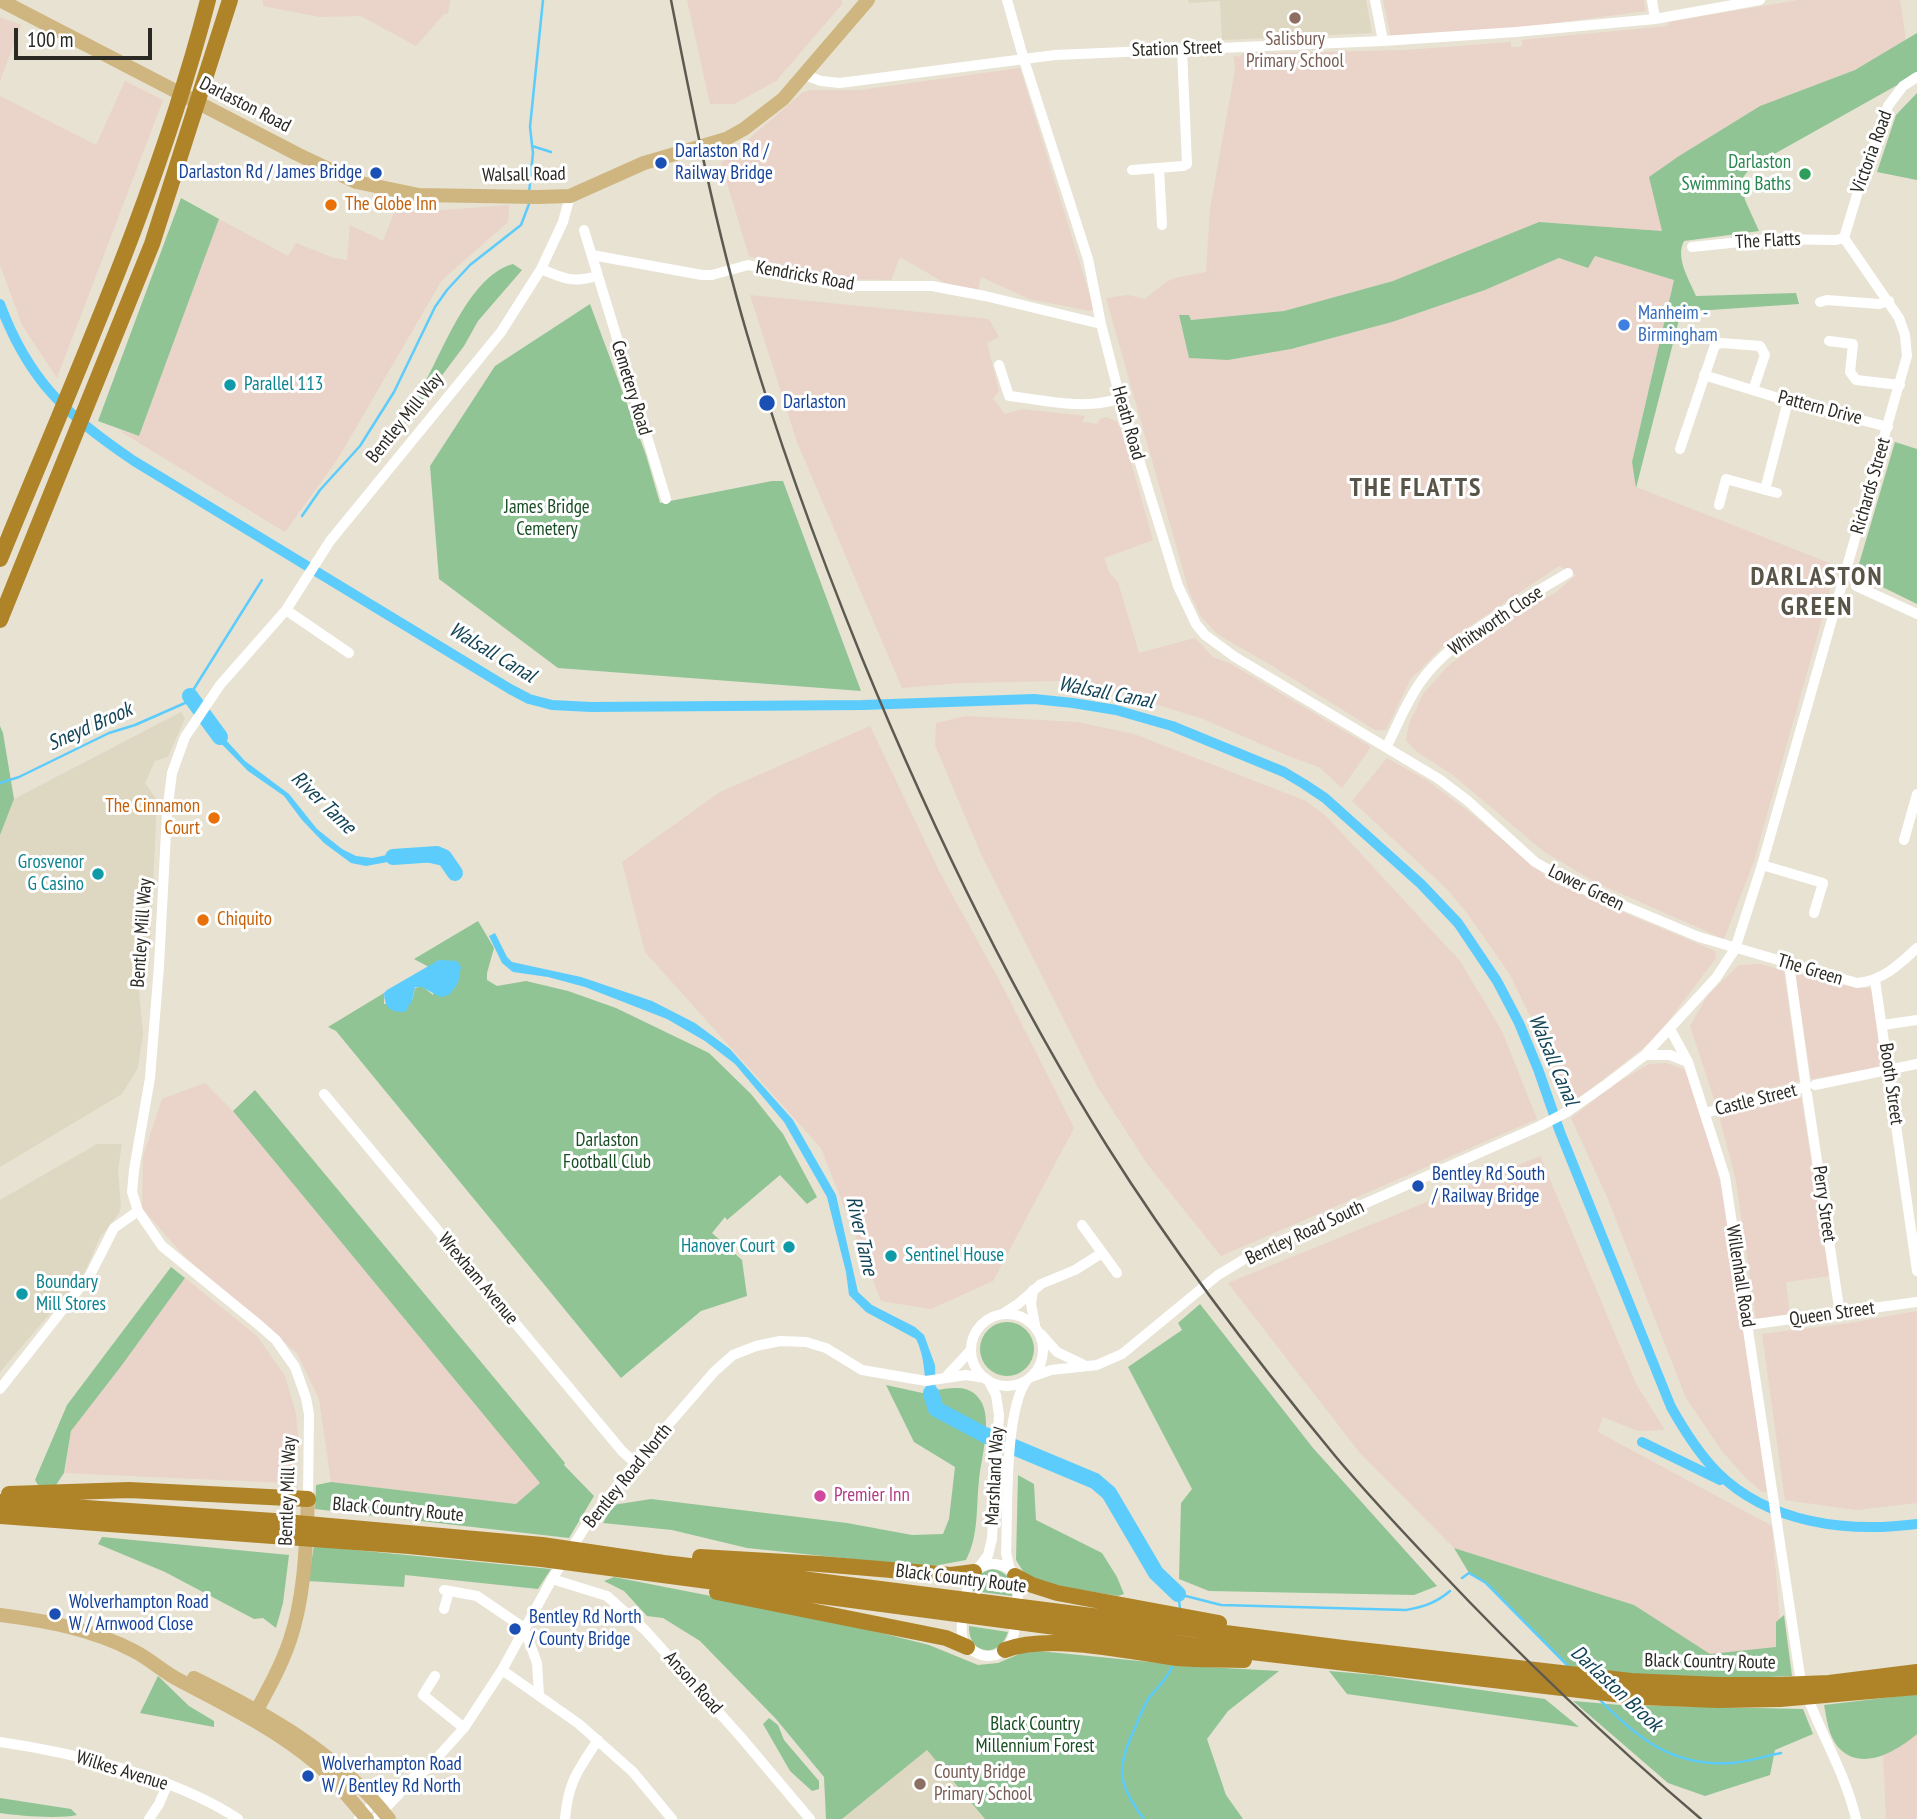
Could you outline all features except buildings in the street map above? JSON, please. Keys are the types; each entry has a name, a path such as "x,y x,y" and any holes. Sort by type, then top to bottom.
{"highway":[{"path":"0,559 133,236 159,166 208,2"},
{"path":"0,620 152,244 229,5"},
{"path":"0,1494 129,1490 308,1504"},
{"name":"Black Country Route","path":"0,1502 421,1533 606,1553 664,1563 1306,1644 1631,1681 1718,1685 1779,1692"},
{"name":"Black Country Route","path":"0,1516 408,1546 642,1572 1608,1693 1718,1700 1779,1692 1917,1688"},
{"path":"606,1553 820,1564 951,1575 976,1571"},
{"path":"642,1572 700,1588 946,1638 967,1647"},
{"path":"1013,1573 1032,1585 1058,1593 1207,1620 1306,1644"},
{"path":"1005,1650 1022,1644 1046,1643 1182,1658 1344,1662"},
{"name":"Black Country Route","path":"1829,1690 1917,1672"}],"main road":[{"path":"805,75 868,0"},
{"name":"Darlaston Road","path":"5,1 345,177 403,193"},
{"name":"Walsall Road","path":"403,193 570,196 645,163 726,139 764,116 805,75"},
{"name":"Bentley Mill Way","path":"254,1715 285,1653 294,1627 308,1504"},
{"path":"0,1615 48,1622 89,1632 154,1662 177,1669 254,1715 309,1743 365,1789 373,1815"}],"street":[{"name":"Heath Road","path":"1007,0 1088,259 1101,324 1164,546 1178,586 1196,624 1216,644 1235,657 1387,746"},
{"path":"1375,0 1383,41"},
{"path":"1652,0 1655,19"},
{"name":"Station Street","path":"805,75 821,81 852,82 1055,55 1383,41 1655,19 1707,4 1760,0"},
{"path":"1132,170 1183,166 1187,163 1182,49"},
{"name":"Victoria Road","path":"1844,238 1888,106 1903,86 1917,76"},
{"path":"1159,168 1162,225"},
{"name":"Bentley Mill Way","path":"308,1504 309,1414 295,1367 276,1340 260,1325 162,1246 138,1211 132,1182 150,1078 169,787 174,762 196,718 286,610 330,541 501,332 541,269 565,216 570,196"},
{"name":"Cemetery Road","path":"584,230 666,499"},
{"name":"The Flatts","path":"1692,247 1769,239 1844,238"},
{"name":"Richards Street","path":"1735,949 1762,865 1907,356 1905,335 1899,318 1844,238"},
{"name":"Kendricks Road","path":"592,256 712,275 756,266 822,282 854,286 932,286 1101,324"},
{"path":"541,269 567,280 576,281 597,276"},
{"path":"1820,302 1827,300 1879,304 1889,301"},
{"path":"1829,341 1853,344 1850,372 1856,380 1900,385"},
{"path":"1680,449 1715,345 1721,343 1760,346 1765,355 1753,390"},
{"path":"999,365 1009,396 1091,405 1105,404 1121,398"},
{"name":"Pattern Drive","path":"1704,375 1788,401 1888,427"},
{"path":"1765,490 1788,401"},
{"path":"1719,505 1726,480 1777,493"},
{"name":"Whitworth Close","path":"1387,746 1412,693 1443,657 1488,622 1568,573"},
{"path":"1856,586 1917,614"},
{"path":"286,610 349,653"},
{"name":"Lower Green","path":"1387,746 1459,793 1535,862 1559,877 1603,898 1735,949"},
{"path":"1904,840 1913,824 1917,794"},
{"path":"1762,865 1824,883 1814,913"},
{"path":"1875,980 1889,972 1917,948"},
{"path":"1645,1055 1716,978 1735,949"},
{"name":"The Green","path":"1735,949 1844,981 1857,983 1875,980"},
{"name":"Perry Street","path":"1789,964 1840,1314"},
{"name":"Booth Street","path":"1875,980 1912,1206 1917,1271"},
{"path":"1882,1025 1917,1020"},
{"name":"Willenhall Road","path":"1670,1029 1688,1062 1725,1177 1800,1676 1810,1707 1843,1779 1856,1819"},
{"path":"1645,1055 1670,1055 1688,1062"},
{"name":"Bentley Road South","path":"1029,1378 1051,1370 1105,1362 1122,1354 1219,1275 1258,1251 1540,1126 1567,1112 1645,1055"},
{"name":"Castle Street","path":"1705,1113 1917,1064"},
{"name":"Wrexham Avenue","path":"324,1094 622,1451 635,1463"},
{"path":"0,1390 90,1275 114,1228 138,1211"},
{"path":"1082,1225 1117,1273"},
{"path":"1003,1314 1041,1284 1075,1270 1102,1254"},
{"path":"1033,1290 1031,1310 1036,1329 1043,1351 1037,1369 1029,1378 1009,1386 987,1379 977,1370 971,1350 974,1334 979,1326 993,1316 1003,1314 1018,1315 1036,1329 1057,1352 1087,1366"},
{"name":"Queen Street","path":"1748,1325 1917,1302"},
{"name":"Bentley Road North","path":"373,1815 393,1788 405,1784 427,1769 464,1728 502,1670 554,1576 587,1524 635,1463 714,1372 733,1355 780,1341 806,1342 836,1352 862,1370 920,1380 966,1375 987,1379"},
{"path":"944,1378 971,1350"},
{"name":"Marshland Way","path":"1013,1573 1006,1553 1012,1431 1015,1402 1029,1378"},
{"name":"Marshland Way","path":"976,1571 988,1555 992,1539 998,1424 997,1401 987,1379"},
{"path":"996,1563 1013,1573 1019,1586 1014,1632 1005,1650 995,1655 984,1655 967,1647 962,1638 967,1591 976,1571 996,1563"},
{"name":"Anson Road","path":"554,1576 607,1596 645,1630 740,1735 810,1819"},
{"path":"444,1609 447,1590 477,1596 524,1628 537,1663 539,1695"},
{"path":"502,1670 598,1740 633,1772 672,1819"},
{"path":"435,1676 423,1695 464,1728"},
{"path":"565,1819 566,1802 573,1779 598,1740"},
{"name":"Wilkes Avenue","path":"0,1742 104,1763 215,1804 237,1819"},
{"path":"149,1819 159,1804 166,1785"}],"shaded area":[{"path":"263,0 450,0 448,14 444,14 416,46 361,16 320,17 263,6"},
{"path":"687,0 841,0 843,3 776,81 734,104 710,104"},
{"name":"Salisbury Primary School","path":"1188,0 1366,0 1372,33 1222,40 1220,1 1189,3"},
{"path":"1383,0 1644,0 1646,11 1509,29 1391,37"},
{"path":"1798,0 1900,0 1906,40 1855,70 1760,106 1679,156 1662,231 1539,222 1393,281 1284,311 1190,320 1189,315 1179,316 1189,358 1228,360 1291,349 1392,322 1485,290 1559,258 1587,268 1594,256 1674,280 1632,462 1636,487 1837,566 1754,861 1724,939 1595,882 1543,851 1453,775 1417,752 1406,740 1409,724 1423,694 1448,666 1517,613 1555,593 1576,575 1559,566 1449,640 1410,680 1386,730 1375,730 1217,634 1200,615 1189,591 1106,298 1128,295 1145,299 1175,278 1206,272 1210,209 1235,70 1234,56 1406,50 1511,42 1511,47 1517,47 1522,46 1522,40 1668,26 1668,22"},
{"path":"0,17 21,25 0,81"},
{"path":"1020,68 1094,309 1090,311 1029,299 981,277 978,290 945,283 900,257 891,280 846,279 805,272 749,256 721,163 802,93 811,90 860,90"},
{"path":"125,81 163,100 57,378 22,325 0,265 0,96 96,145"},
{"path":"397,205 431,211 509,205 508,222 442,280 337,460 285,532 118,430 139,436 219,219 288,256 296,243 334,258 347,260 350,225 383,241"},
{"path":"750,295 989,319 999,337 987,343 999,391 993,399 1005,414 1022,409 1085,416 1082,422 1097,424 1100,419 1106,417 1116,421 1122,430 1153,540 1104,558 1110,574 1118,582 1139,653 1195,638 1213,657 1231,664 1371,747 1342,788 1319,767 1203,719 1117,692 1058,681 960,683 902,688 797,442"},
{"path":"181,712 185,718 168,757 155,761 145,783 157,800 150,951 146,957 136,958 143,1034 138,1068 122,1094 0,1167 0,834 14,799"},
{"path":"966,716 1077,722 1134,734 1306,801 1326,816 1460,961 1502,1031 1537,1119 1221,1256 1148,1165 1097,1086 981,854 935,745 936,723"},
{"path":"870,726 939,871 1004,989 1074,1128 993,1281 931,1309 881,1301 821,1148 645,952 622,862 720,792"},
{"path":"1387,758 1428,781 1554,883 1715,951 1716,958 1647,1045 1572,1103 1559,1084 1538,1032 1509,973 1467,913 1447,889 1352,801"},
{"path":"1760,964 1784,971 1799,1081 1715,1102 1690,1026 1708,995 1739,965"},
{"path":"1795,973 1836,984 1874,989 1885,1067 1811,1079"},
{"path":"1666,1063 1686,1070 1701,1112 1724,1196 1767,1492 1762,1492 1744,1476 1722,1451 1686,1398 1607,1197 1571,1118 1615,1084 1649,1064"},
{"path":"205,1083 233,1111 540,1483 517,1504 331,1482 319,1399 297,1353 183,1255 142,1208 143,1156 162,1099"},
{"path":"1801,1097 1830,1276 1786,1282 1790,1315 1756,1319 1736,1181 1719,1115"},
{"path":"97,1144 122,1144 118,1170 121,1207 119,1213 99,1239 84,1274 0,1372 0,1200"},
{"path":"1540,1156 1636,1384 1665,1430 1638,1431 1603,1417 1598,1432 1772,1526 1782,1646 1707,1659 1634,1605 1454,1548 1360,1453 1228,1283"},
{"path":"185,1278 257,1336 285,1376 296,1414 299,1447 287,1483 65,1473 71,1431"},
{"path":"1917,1311 1917,1503 1856,1510 1785,1500 1762,1334"},
{"path":"1917,1704 1917,1819 1886,1819 1881,1710"},
{"name":"County Bridge Primary School","path":"927,1750 985,1819 842,1819"}],"green space":[{"path":"1917,33 1917,74 1751,167 1741,180 1745,200 1759,231 1684,241 1682,261 1696,296 1796,293 1799,304 1681,312 1636,488 1632,462 1674,280 1595,256 1588,268 1559,258 1485,290 1392,322 1291,349 1228,360 1189,358 1179,315 1189,315 1191,320 1284,311 1393,281 1539,222 1662,231 1649,177 1760,106 1855,70"},
{"path":"1917,93 1917,180 1877,172 1896,115"},
{"path":"181,198 219,219 139,436 98,421"},
{"path":"513,264 522,270 478,321 464,346 380,458 377,456 380,447 419,392 471,298 484,282"},
{"name":"James Bridge Cemetery","path":"590,304 646,455 660,503 783,481 861,691 558,668 439,579 430,466 495,366"},
{"path":"1895,442 1917,449 1917,604 1856,574"},
{"path":"0,726 14,799 0,835"},
{"name":"Darlaston Football Club","path":"478,921 494,948 487,980 497,986 526,981 568,991 616,1008 709,1053 751,1094 783,1134 817,1197 807,1204 780,1175 727,1220 725,1217 712,1233 742,1260 747,1296 701,1311 621,1378 336,1031 328,1027 384,993 384,1004 412,1001 415,988 422,986 433,995 439,960 429,967 414,959"},
{"path":"255,1090 564,1465 594,1496 569,1538 315,1509 316,1485 331,1482 516,1504 540,1483 233,1111"},
{"path":"171,1267 185,1278 71,1431 64,1473 56,1485 38,1485 35,1480 67,1405"},
{"path":"1200,1304 1313,1448 1437,1586 1414,1595 1209,1591 1179,1579 1181,1503 1192,1489 1128,1367 1182,1330 1178,1323"},
{"path":"1012,1322 1022,1326 1030,1334 1034,1349 1030,1364 1022,1372 1002,1376 992,1372 984,1364 980,1344 984,1334 992,1326"},
{"path":"886,1385 927,1394 929,1404 936,1401 935,1390 962,1389 972,1392 982,1404 986,1436 975,1531 966,1560 928,1567 747,1548 672,1530 603,1523 613,1505 651,1499 847,1523 912,1535 943,1534 949,1519 955,1467 914,1442"},
{"path":"1018,1475 1034,1484 1036,1520 1102,1553 1124,1594 1118,1596 1045,1584 1026,1576 1016,1560"},
{"path":"102,1537 289,1555 283,1603 276,1628 263,1618 254,1619 165,1572 98,1544"},
{"path":"314,1546 551,1569 538,1589 405,1575 404,1587 308,1581"},
{"path":"1454,1548 1634,1605 1710,1654 1776,1647 1776,1622 1784,1615 1792,1676 1721,1679 1648,1676 1570,1668 1486,1583 1469,1573"},
{"path":"993,1569 1009,1578 1012,1596 973,1591 979,1576"},
{"name":"Black Country Millennium Forest","path":"614,1577 818,1617 929,1645 978,1665 998,1663 1029,1650 1190,1666 1279,1671 1228,1711 1207,1739 1226,1795 1243,1819 985,1819 927,1750 842,1819 826,1819 824,1777 776,1719 700,1641 663,1618 647,1616 624,1591 604,1581"},
{"path":"969,1626 1008,1632 998,1647 985,1650 974,1643"},
{"path":"1329,1671 1545,1699 1579,1727 1347,1694"},
{"path":"158,1676 189,1706 214,1721 214,1727 140,1713"},
{"path":"1917,1694 1917,1734 1899,1747 1879,1757 1857,1758 1847,1755 1832,1737 1824,1705"},
{"path":"1573,1701 1620,1705 1803,1709 1813,1734 1775,1750 1770,1775 1705,1796 1668,1783"},
{"path":"769,1718 778,1725 784,1740 819,1781 819,1789 812,1791 790,1771 763,1724"},
{"path":"0,1798 71,1809 77,1815 50,1817 0,1813"}],"water":[{"path":"209,717 216,729 245,761 289,794 317,829 342,849 356,856 372,858 412,850 443,850 459,870 455,873 443,866 417,860 366,866 351,863 324,843 284,796 248,771 203,725"},
{"path":"495,933 512,962 581,977 652,1001 695,1023 730,1049 793,1120 836,1195 858,1292 872,1305 915,1327 924,1335 935,1365 936,1401 941,1407 934,1413 930,1404 916,1339 866,1312 849,1295 846,1272 827,1197 784,1122 735,1064 705,1041 667,1019 585,987 548,977 513,972 502,963 489,936"},
{"path":"439,960 457,961 461,967 458,983 449,995 440,997 422,987 415,987 412,1001 405,1012 389,1009 384,993 387,990"}],"waterway":[{"path":"529,193 533,153 530,127 543,0"},
{"path":"532,146 551,152"},
{"path":"302,516 320,490 360,446 394,392 435,307 447,290 470,265 521,225 529,204"},
{"name":"Walsall Canal","path":"0,304 11,331 37,376 70,412 110,444 529,699 552,705 591,707 863,705 1034,699 1073,703 1116,710 1172,726 1284,772 1304,784 1325,798 1421,884 1458,923 1497,981 1519,1023 1538,1069 1560,1132 1671,1407 1704,1457 1738,1490 1785,1514 1837,1525 1864,1527 1917,1524"},
{"name":"Sneyd Brook","path":"0,783 19,777 109,733 135,725 185,703 262,580"},
{"name":"River Tame","path":"190,696 220,737"},
{"name":"River Tame","path":"393,857 437,854 444,857 455,873"},
{"name":"River Tame","path":"931,1393 936,1409 985,1435 1095,1481 1109,1493 1156,1573 1178,1594"},
{"path":"1642,1442 1720,1480"},
{"name":"Darlaston Brook","path":"1462,1578 1469,1573 1486,1583 1568,1666"},
{"name":"Darlaston Brook","path":"1178,1594 1221,1605 1406,1610 1429,1604 1450,1591"},
{"name":"River Tame","path":"1178,1594 1180,1608"},
{"name":"River Tame","path":"1144,1819 1124,1785 1122,1765 1145,1705 1172,1667"},
{"name":"Darlaston Brook","path":"1599,1699 1643,1738 1674,1755 1711,1763 1732,1763 1781,1753"}],"railway":[{"path":"671,0 705,168 735,293 800,498 888,721 944,845 1005,968 1071,1087 1107,1146 1188,1266 1245,1344 1360,1485 1468,1601 1565,1697 1701,1819"}],"place":[{"name":"Salisbury Primary School","path":"1295,18"},
{"name":"Darlaston Rd / Railway Bridge","path":"661,163"},
{"name":"Darlaston Rd / James Bridge","path":"376,173"},
{"name":"Darlaston Swimming Baths","path":"1805,174"},
{"name":"The Globe Inn","path":"331,205"},
{"name":"Manheim - Birmingham","path":"1624,325"},
{"name":"Parallel 113","path":"230,385"},
{"name":"Darlaston","path":"767,403"},
{"name":"The Cinnamon Court","path":"214,818"},
{"name":"Grosvenor G Casino","path":"98,874"},
{"name":"Chiquito","path":"203,920"},
{"name":"Bentley Rd South / Railway Bridge","path":"1418,1186"},
{"name":"Hanover Court","path":"789,1247"},
{"name":"Sentinel House","path":"891,1256"},
{"name":"Boundary Mill Stores","path":"22,1294"},
{"name":"Premier Inn","path":"820,1496"},
{"name":"Wolverhampton Road W / Arnwood Close","path":"55,1614"},
{"name":"Bentley Rd North / County Bridge","path":"515,1629"},
{"name":"Wolverhampton Road W / Bentley Rd North","path":"308,1776"},
{"name":"County Bridge Primary School","path":"920,1784"}],"district":[{"name":"THE FLATTS","path":"1416,489"},
{"name":"DARLASTON GREEN","path":"1817,593"}]}
